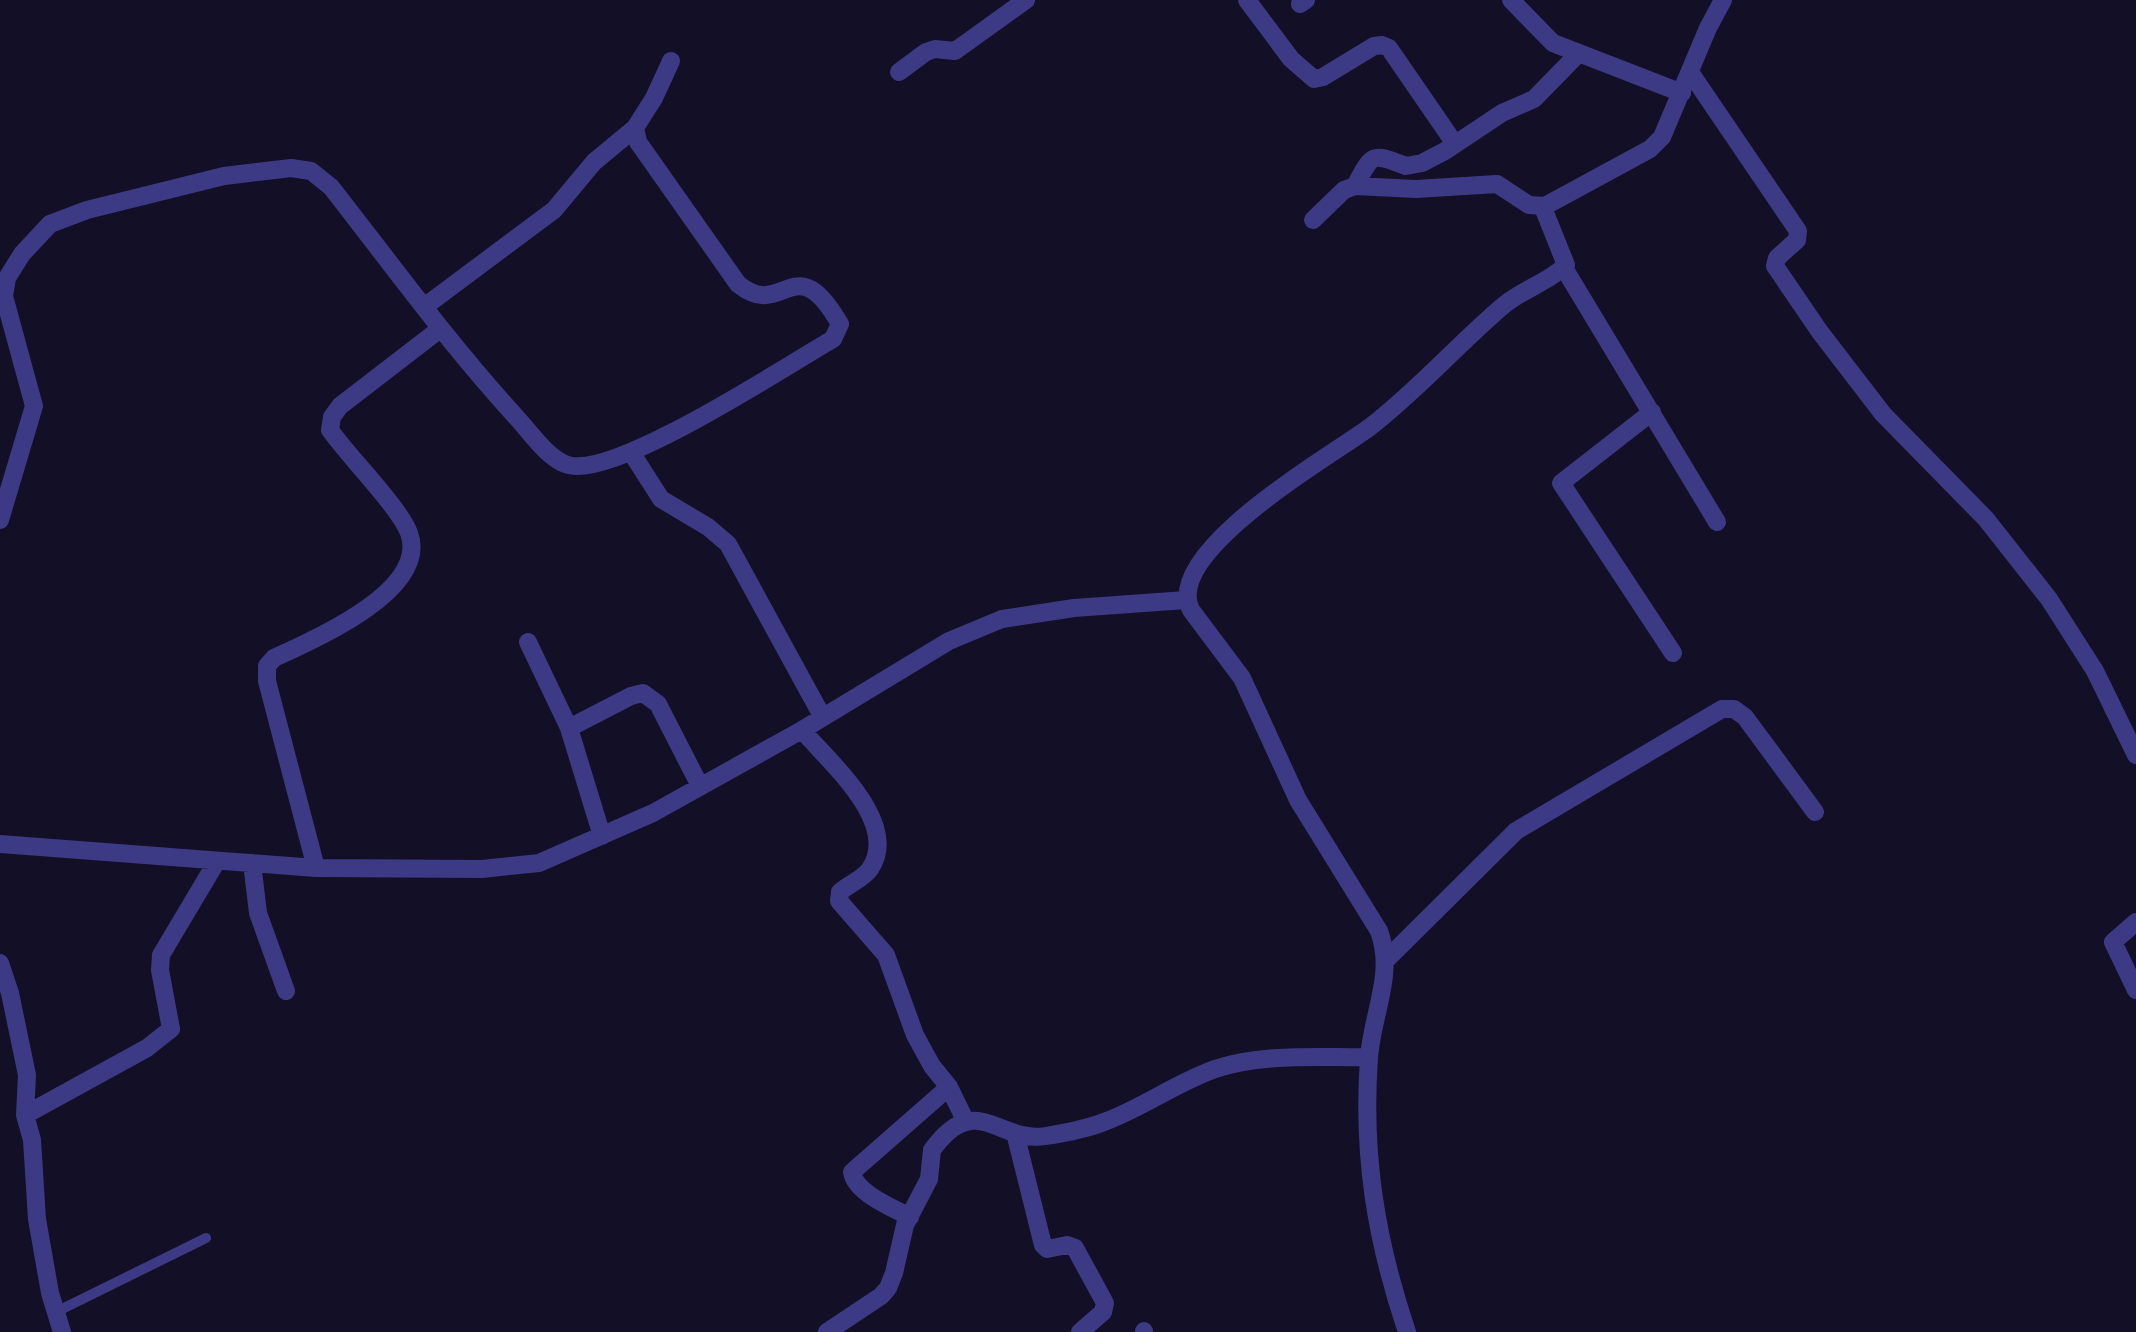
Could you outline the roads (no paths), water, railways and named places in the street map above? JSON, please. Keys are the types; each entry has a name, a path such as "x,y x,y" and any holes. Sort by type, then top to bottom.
{"street":[{"path":"899,72 926,52 955,51 1026,0"},
{"path":"1247,0 1290,59 1314,79 1323,77 1374,46 1389,48 1455,144"},
{"path":"1511,0 1553,43 1682,93"},
{"path":"1313,220 1344,190 1355,186 1416,189 1497,184 1529,205 1545,206 1650,149 1666,129 1723,0"},
{"path":"1355,186 1368,162 1377,157 1388,157 1406,166 1422,163 1502,113 1534,99 1578,54"},
{"path":"424,307 554,210 594,162 635,128 654,98 671,61"},
{"path":"1690,72 1798,231 1797,240 1777,258 1775,266 1820,332 1883,414 1986,519 2049,599 2095,671 2136,755"},
{"path":"0,520 34,406 4,296 8,278 22,254 50,224 87,210 224,176 290,168 310,171 331,187 464,360 553,455 568,465 583,465 631,452 833,339 840,324 819,293 808,285 797,285 763,297 750,293 738,284 638,142 635,128"},
{"path":"1407,1332 1387,1274 1372,1197 1369,1057 1387,959 1380,932 1279,765 1242,678 1186,600 1187,589 1195,568 1242,517 1372,426 1502,306 1563,268 1567,260 1544,210 1545,206"},
{"path":"1563,268 1653,412 1717,522"},
{"path":"316,867 267,681 267,666 274,658 361,612 397,584 410,563 409,531 330,430 332,417 340,406 440,329"},
{"path":"1653,412 1562,483 1673,653"},
{"path":"631,452 661,499 708,527 728,544 822,716"},
{"path":"0,844 316,867 493,868 539,863 653,813 802,730 949,641 1002,619 1073,608 1186,600"},
{"path":"528,642 569,729 602,836"},
{"path":"569,729 631,696 643,693 650,696 658,704 700,786"},
{"path":"1387,959 1450,893 1516,831 1723,709 1734,709 1745,717 1815,812"},
{"path":"802,730 874,819 878,844 875,859 866,874 838,896 886,955 915,1035 932,1066 949,1087 966,1122"},
{"path":"25,1115 147,1048 172,1029 160,970 161,955 217,861"},
{"path":"252,863 258,913 286,991"},
{"path":"2136,922 2113,942 2136,990"},
{"path":"0,963 10,993 26,1075 25,1115 32,1140 37,1219 62,1332"},
{"path":"827,1332 881,1296 888,1288 902,1234 929,1180 932,1150 956,1127 966,1122 988,1121 1015,1133 1045,1137 1104,1122 1218,1068 1279,1059 1369,1057"},
{"path":"910,1217 878,1199 859,1184 852,1172 949,1087"},
{"path":"1015,1133 1043,1245 1047,1249 1067,1245 1075,1248 1105,1303 1102,1312 1080,1332"}],"lane":[{"path":"56,1312 206,1238"}]}
